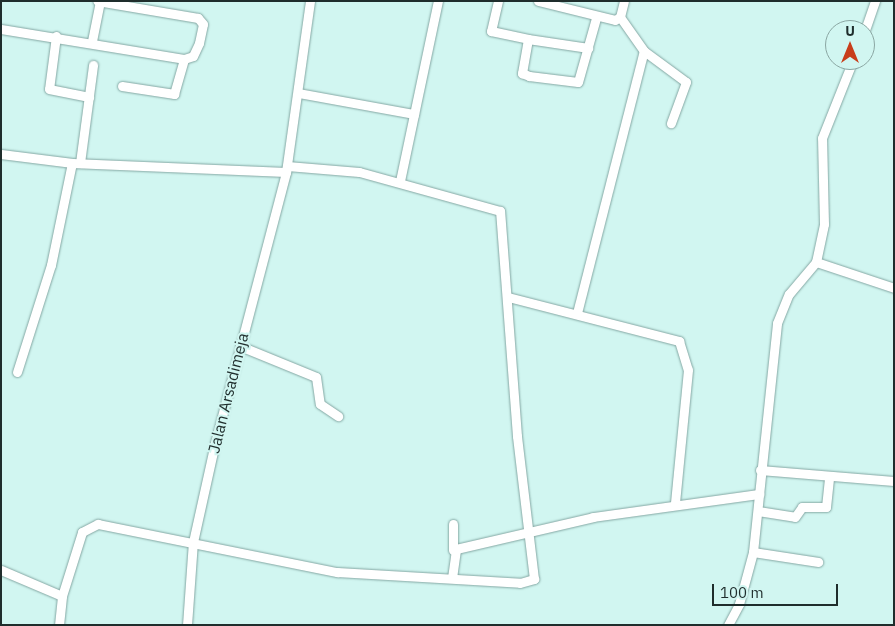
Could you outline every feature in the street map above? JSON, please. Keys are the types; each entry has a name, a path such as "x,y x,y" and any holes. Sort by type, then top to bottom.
{"street":[{"path":"1,29 92,41 184,59 193,56 199,43 200,19 99,1 92,41"},
{"name":"Jalan Arsadimeja","path":"187,625 193,542 240,346 286,169 310,1"},
{"path":"400,181 438,1"},
{"path":"498,1 491,31 588,48"},
{"path":"538,1 596,18 620,17"},
{"path":"620,17 624,1"},
{"path":"868,20 875,1"},
{"path":"620,17 644,50 687,84 671,123"},
{"path":"528,39 522,73 529,76 578,82 596,18"},
{"path":"56,36 49,90 90,97"},
{"path":"577,313 644,50"},
{"path":"122,86 174,94 184,59"},
{"path":"17,372 51,265 76,163 90,97 92,65"},
{"path":"728,625 740,604 753,552 760,470 777,323 789,294 816,262 824,224 822,138 849,70"},
{"path":"298,93 414,114"},
{"path":"1,154 76,163 286,169 400,181 500,211 528,531 535,571 532,581 452,578 308,568 193,542 89,526 82,532 62,596 59,625"},
{"path":"816,262 894,288"},
{"path":"508,297 662,333 685,348 688,370 675,503"},
{"path":"240,346 316,377 320,404 338,416"},
{"path":"760,470 894,481"},
{"path":"758,511 795,517 802,506 826,507 828,476"},
{"path":"453,550 593,517 655,510 675,503 759,494"},
{"path":"452,578 453,524"},
{"path":"753,552 818,562"},
{"path":"1,570 62,596"}]}
